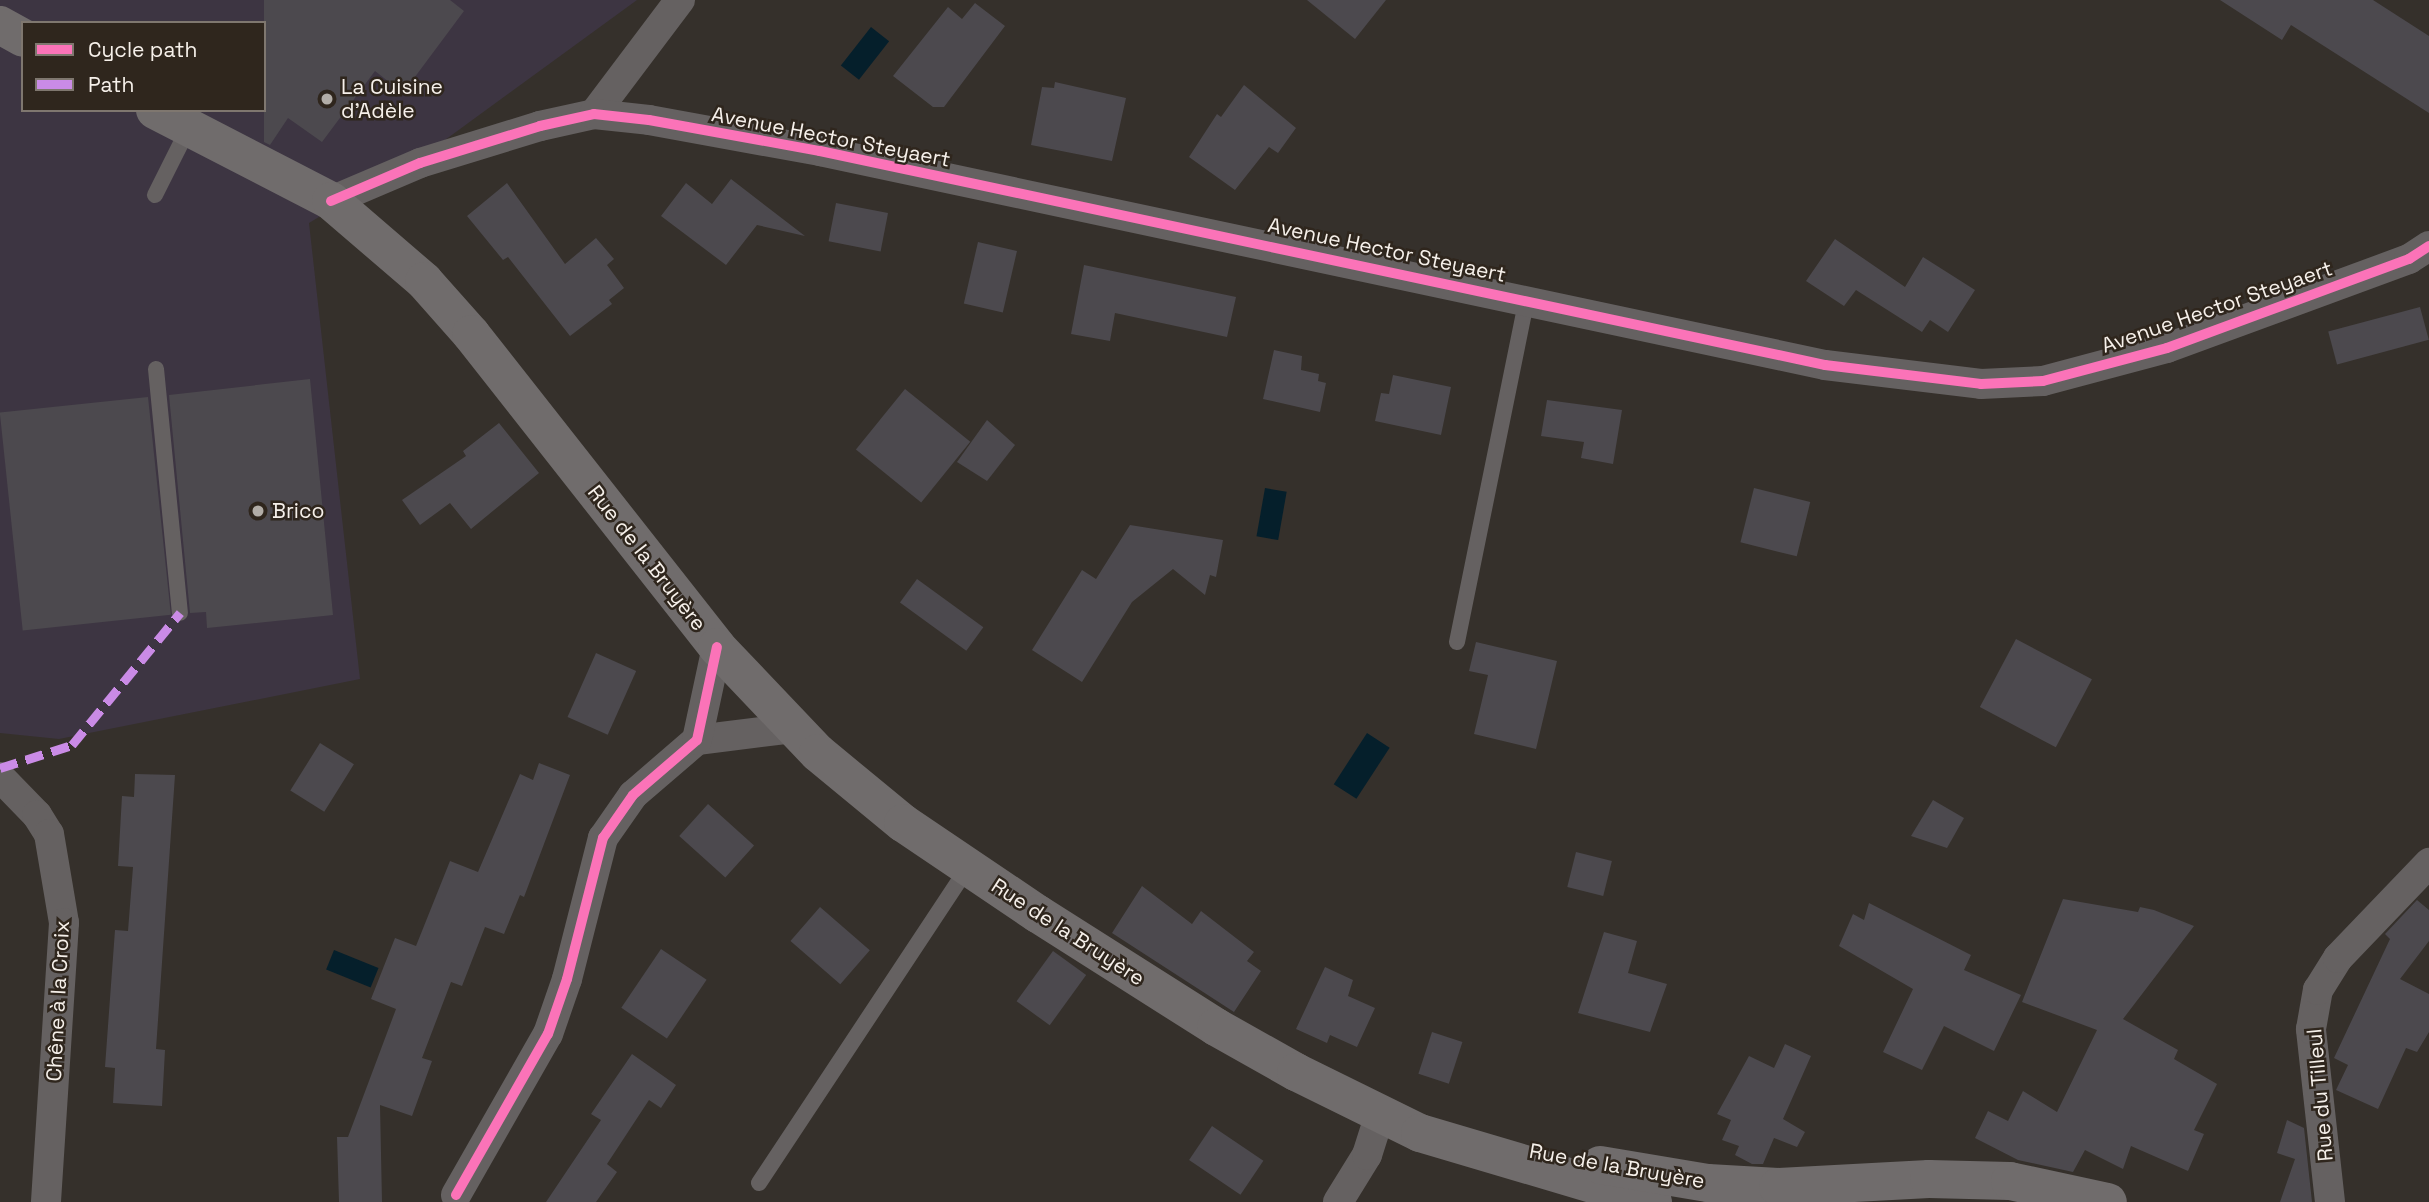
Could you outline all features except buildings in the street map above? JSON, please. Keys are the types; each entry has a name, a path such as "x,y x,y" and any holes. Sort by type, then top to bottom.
{"main road":[{"path":"0,25 21,37"},
{"name":"Rue de la Bruyère","path":"159,112 331,201 424,282 471,334 716,647 793,728 866,794 968,867 1216,1027 1380,1114 1420,1133 1653,1202"},
{"name":"Rue de la Bruyère","path":"1380,1114 1472,1138 1708,1183 1778,1187 1929,1179 2010,1181 2108,1202"}],"street":[{"path":"594,114 680,0"},
{"name":"Avenue Hector Steyaert","path":"331,201 481,142 594,114 649,120 820,150 1430,282 1527,299 1825,365 1982,384 2043,381 2167,348 2409,259 2429,246"},
{"path":"696,740 716,647"},
{"path":"456,1195 548,1034 567,979 603,838 633,795 696,740 793,728"},
{"name":"Chêne à la Croix","path":"0,777 37,815 49,834 64,923 46,1202"},
{"name":"Rue du Tilleul","path":"2330,1202 2311,1029 2318,990 2338,958 2429,863"},
{"path":"1338,1202 1367,1155 1380,1114"}],"lane":[{"path":"155,195 189,127"},
{"name":"Avenue Hector Steyaert","path":"1457,642 1527,299"},
{"path":"156,369 180,613"},
{"path":"759,1183 968,867"}],"shaded area":[{"path":"0,0 637,0 434,148 309,223 360,679 59,739 0,733"}],"water":[{"path":"871,27 889,41 859,80 841,66"},
{"path":"1265,488 1287,492 1278,540 1256,536"},
{"path":"1367,733 1390,748 1356,799 1334,784"},
{"path":"334,950 379,968 371,987 326,969"}],"marked path":[{"path":"0,768 72,745 180,613"}],"cycle path":[{"path":"331,201 420,163 540,126 594,114 649,120 820,151 1825,365 1981,384 2043,381 2167,348 2409,259 2429,246"},
{"path":"456,1195 548,1034 567,979 603,838 633,795 697,740 717,647"}],"place":[{"name":"La Cuisine d'Adèle","path":"327,99"},
{"name":"Brico","path":"258,511"}]}
